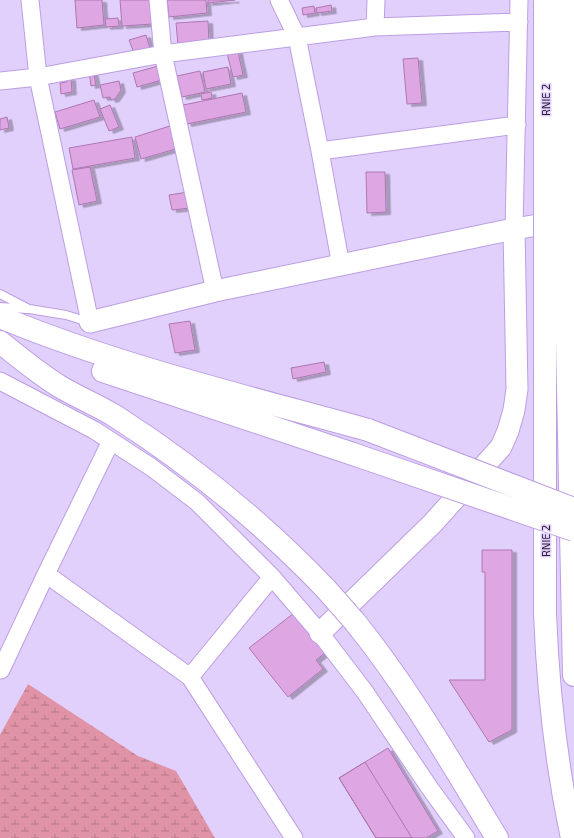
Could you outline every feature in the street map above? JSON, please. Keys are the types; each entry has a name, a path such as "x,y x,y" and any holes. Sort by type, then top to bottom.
{"highway":[{"name":"RNIE 2","path":"544,0 555,199 545,614 547,664 552,723 563,796 572,838"},
{"name":"RNIE 2","path":"555,199 566,0"},
{"name":"RNIE 2","path":"555,243 574,675"},
{"path":"0,317 37,332 126,363 368,430 574,508"},
{"path":"0,335 574,530"},
{"path":"0,342 58,385 114,416 198,474 266,530 292,554 326,589 381,655 426,721 497,838"}],"street":[{"path":"30,0 38,77 90,322 216,291 514,229 574,219"},
{"path":"158,0 163,54 216,291"},
{"path":"279,0 297,36 341,266"},
{"path":"375,27 376,0"},
{"path":"320,632 433,523 501,447 508,431 514,410 517,389 514,229 520,0"},
{"path":"0,81 38,77 163,54 375,27 519,22"},
{"path":"320,151 517,125"},
{"path":"1,385 73,418 151,467 197,502 272,577 320,632 365,692 420,774 466,838"},
{"path":"0,669 1,670 111,441"},
{"path":"46,574 190,677 294,838"},
{"path":"190,677 272,577"}],"lane":[{"path":"0,294 29,309"},
{"path":"0,307 29,309 66,315 90,322"}],"green space":[{"path":"28,684 138,756 176,771 215,838 0,838 0,735"}],"building":[{"path":"75,0 102,0 104,25 77,28"},
{"path":"120,0 150,0 152,24 122,26"},
{"path":"167,0 206,0 207,13 169,17"},
{"path":"208,0 235,0 208,3"},
{"path":"331,5 332,11 317,13 316,8"},
{"path":"314,6 315,13 303,15 302,8"},
{"path":"118,18 119,26 106,27 105,19"},
{"path":"208,21 209,43 178,45 176,23"},
{"path":"146,35 150,48 134,53 129,40"},
{"path":"237,47 243,75 233,77 226,49"},
{"path":"418,58 422,103 407,104 403,59"},
{"path":"158,66 162,80 137,87 133,73"},
{"path":"228,67 231,84 206,89 203,72"},
{"path":"93,70 96,85 91,86 89,71"},
{"path":"200,71 205,92 182,97 177,76"},
{"path":"67,78 71,78 72,92 61,94 60,83 67,82"},
{"path":"119,81 121,90 115,99 111,100 110,97 103,98 100,85"},
{"path":"211,92 212,98 202,100 201,94"},
{"path":"242,93 246,112 187,124 183,105"},
{"path":"94,100 100,117 60,129 55,112"},
{"path":"110,105 119,127 109,131 100,109"},
{"path":"7,117 9,128 0,130 0,119"},
{"path":"173,125 179,148 141,159 135,137"},
{"path":"132,137 135,158 73,169 69,148"},
{"path":"90,167 97,201 79,205 72,170"},
{"path":"366,172 385,172 386,212 367,213"},
{"path":"188,192 190,208 172,210 169,195"},
{"path":"190,321 195,350 175,353 169,324"},
{"path":"324,362 326,372 293,379 291,368"},
{"path":"482,550 512,550 512,730 489,742 449,680 485,680 485,572 482,572"},
{"path":"294,613 325,653 316,660 323,669 288,697 249,648"},
{"path":"388,748 438,831 426,838 376,838 339,778"},
{"path":"365,762 412,838 376,838 339,778"}]}
